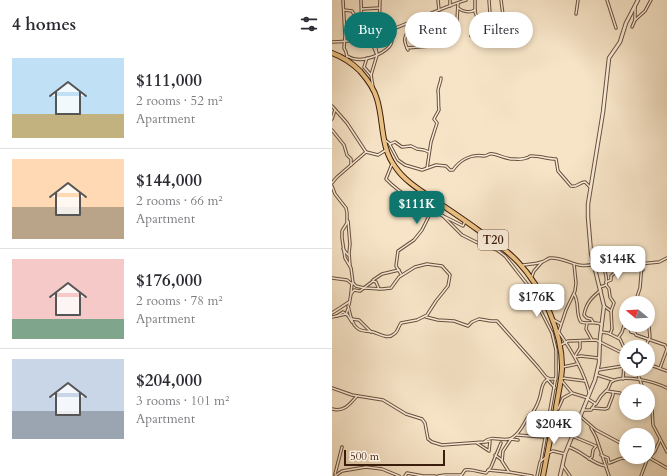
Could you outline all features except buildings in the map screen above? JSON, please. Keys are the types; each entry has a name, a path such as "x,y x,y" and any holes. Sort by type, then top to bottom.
{"main road":[{"name":"T20","path":"332,53 347,58 362,74 373,89 377,98 386,150 392,164 410,182 500,245 521,265 531,278 552,319 557,330 562,368 548,436 547,455 543,476"}],"street":[{"path":"343,0 344,10 353,12"},
{"path":"361,0 362,9 379,8"},
{"path":"379,12 380,0"},
{"path":"438,0 439,10"},
{"path":"450,0 450,6"},
{"path":"435,12 466,0"},
{"path":"458,8 463,11 475,10 475,0"},
{"path":"489,0 490,12"},
{"path":"501,0 503,12"},
{"path":"576,14 578,0"},
{"path":"607,0 616,28"},
{"path":"560,476 565,454 598,370 604,306 594,264 588,217 588,204 593,181 603,112 608,58 620,42 626,23 638,0"},
{"path":"632,26 635,20 645,11 651,0"},
{"path":"458,3 458,12"},
{"path":"635,6 635,20"},
{"path":"332,42 344,42"},
{"path":"344,48 347,58 356,60 372,58 388,48"},
{"path":"374,48 377,54"},
{"path":"371,75 377,54 376,48"},
{"path":"367,58 364,67 371,75 374,84 373,89"},
{"path":"427,168 436,123 434,120 439,110 438,104 440,95 438,91 441,78"},
{"path":"332,106 348,124 366,152 378,155 386,150"},
{"path":"332,119 335,110"},
{"path":"332,130 345,147 346,155 351,159 351,165"},
{"path":"384,139 390,144 400,162 420,170 438,165 446,166 450,170 453,170 461,161 478,155 485,156 492,154 512,159 525,159 530,156 556,159 558,171 571,186 575,186 590,180 593,181"},
{"path":"390,144 395,142 402,147 411,146 429,152"},
{"path":"366,152 337,177 332,184 335,194 346,208 350,240 349,256 352,284 347,313 356,328 383,336 392,336 401,323 424,317 436,320 454,321 468,326 479,318 497,321 555,388"},
{"path":"392,164 386,178 404,194 463,226 466,221"},
{"path":"585,182 591,189"},
{"path":"402,274 396,266 398,251 414,240 422,230 432,210"},
{"path":"442,215 466,238 502,253 527,284 554,338 559,379 555,388 553,413"},
{"path":"348,220 341,233 345,258 350,266"},
{"path":"343,249 349,256"},
{"path":"593,253 610,256 624,264 637,265 659,262 667,258"},
{"path":"593,253 605,269 606,285 609,289 610,297 614,303 612,310 612,329 610,334"},
{"path":"531,278 534,271 547,259 555,258 584,266 594,264"},
{"path":"521,265 542,262"},
{"path":"332,278 347,280 356,286 364,288 392,288 397,279 402,277 402,274 415,267 427,264 442,266 449,273 449,286 424,317"},
{"path":"574,264 576,283 574,294 557,330 566,342 574,357 589,394"},
{"path":"606,282 610,280 611,276 618,268 624,264"},
{"path":"637,296 643,270 642,264"},
{"path":"637,265 643,270"},
{"path":"351,294 354,290 360,291 382,274 399,270"},
{"path":"373,281 376,282 379,289"},
{"path":"352,284 356,286"},
{"path":"602,325 594,322 584,315 584,310 600,288 606,285"},
{"path":"574,294 578,306 579,319 582,323 594,322"},
{"path":"332,313 349,302"},
{"path":"348,306 352,322"},
{"path":"604,306 612,310"},
{"path":"332,317 347,313"},
{"path":"352,319 359,320 371,332"},
{"path":"552,319 561,324"},
{"path":"587,323 587,330 592,340"},
{"path":"601,332 618,338 621,332"},
{"path":"631,332 635,333 635,335 664,345 667,348 660,368"},
{"path":"649,332 649,339"},
{"path":"560,345 570,340 592,340 600,342 619,352"},
{"path":"574,357 580,348 580,341"},
{"path":"574,357 580,356 599,358"},
{"path":"562,368 577,364"},
{"path":"655,366 667,371"},
{"path":"598,370 619,367"},
{"path":"596,375 613,380 633,378 667,388"},
{"path":"639,376 641,384"},
{"path":"502,461 503,451 532,414 539,402 542,386 548,379 585,381"},
{"path":"559,379 572,393 588,398 595,404"},
{"path":"592,408 613,380"},
{"path":"332,388 357,396 383,400 406,414 422,419 425,423 428,439 432,442 442,445 490,441 489,451 477,443"},
{"path":"606,391 619,393"},
{"path":"583,410 591,410 592,408 608,408 613,392"},
{"path":"532,414 553,413 559,407 563,398 572,393"},
{"path":"332,409 343,410 357,396"},
{"path":"553,413 560,419 567,415 580,416 600,433 619,442"},
{"path":"516,435 542,437 558,434 567,428 571,421 570,418 572,415"},
{"path":"653,420 653,425 667,452"},
{"path":"590,426 609,476"},
{"path":"537,476 548,436"},
{"path":"572,436 597,445"},
{"path":"484,442 492,438 518,440"},
{"path":"655,451 660,440"},
{"path":"405,476 406,473 423,476 461,476 466,469 473,469 484,473 491,467 501,443"},
{"path":"589,459 592,457 593,450 597,445"},
{"path":"568,446 579,451 596,464 606,466"},
{"path":"335,476 342,447"},
{"path":"541,461 553,452 565,454"},
{"path":"601,455 608,458 609,463 619,460"},
{"path":"495,456 502,461 509,472"},
{"path":"655,461 667,468"},
{"path":"641,476 645,464"},
{"path":"562,466 570,476"},
{"path":"335,476 342,471 367,467 382,469 399,476"},
{"path":"488,470 532,476"}]}
